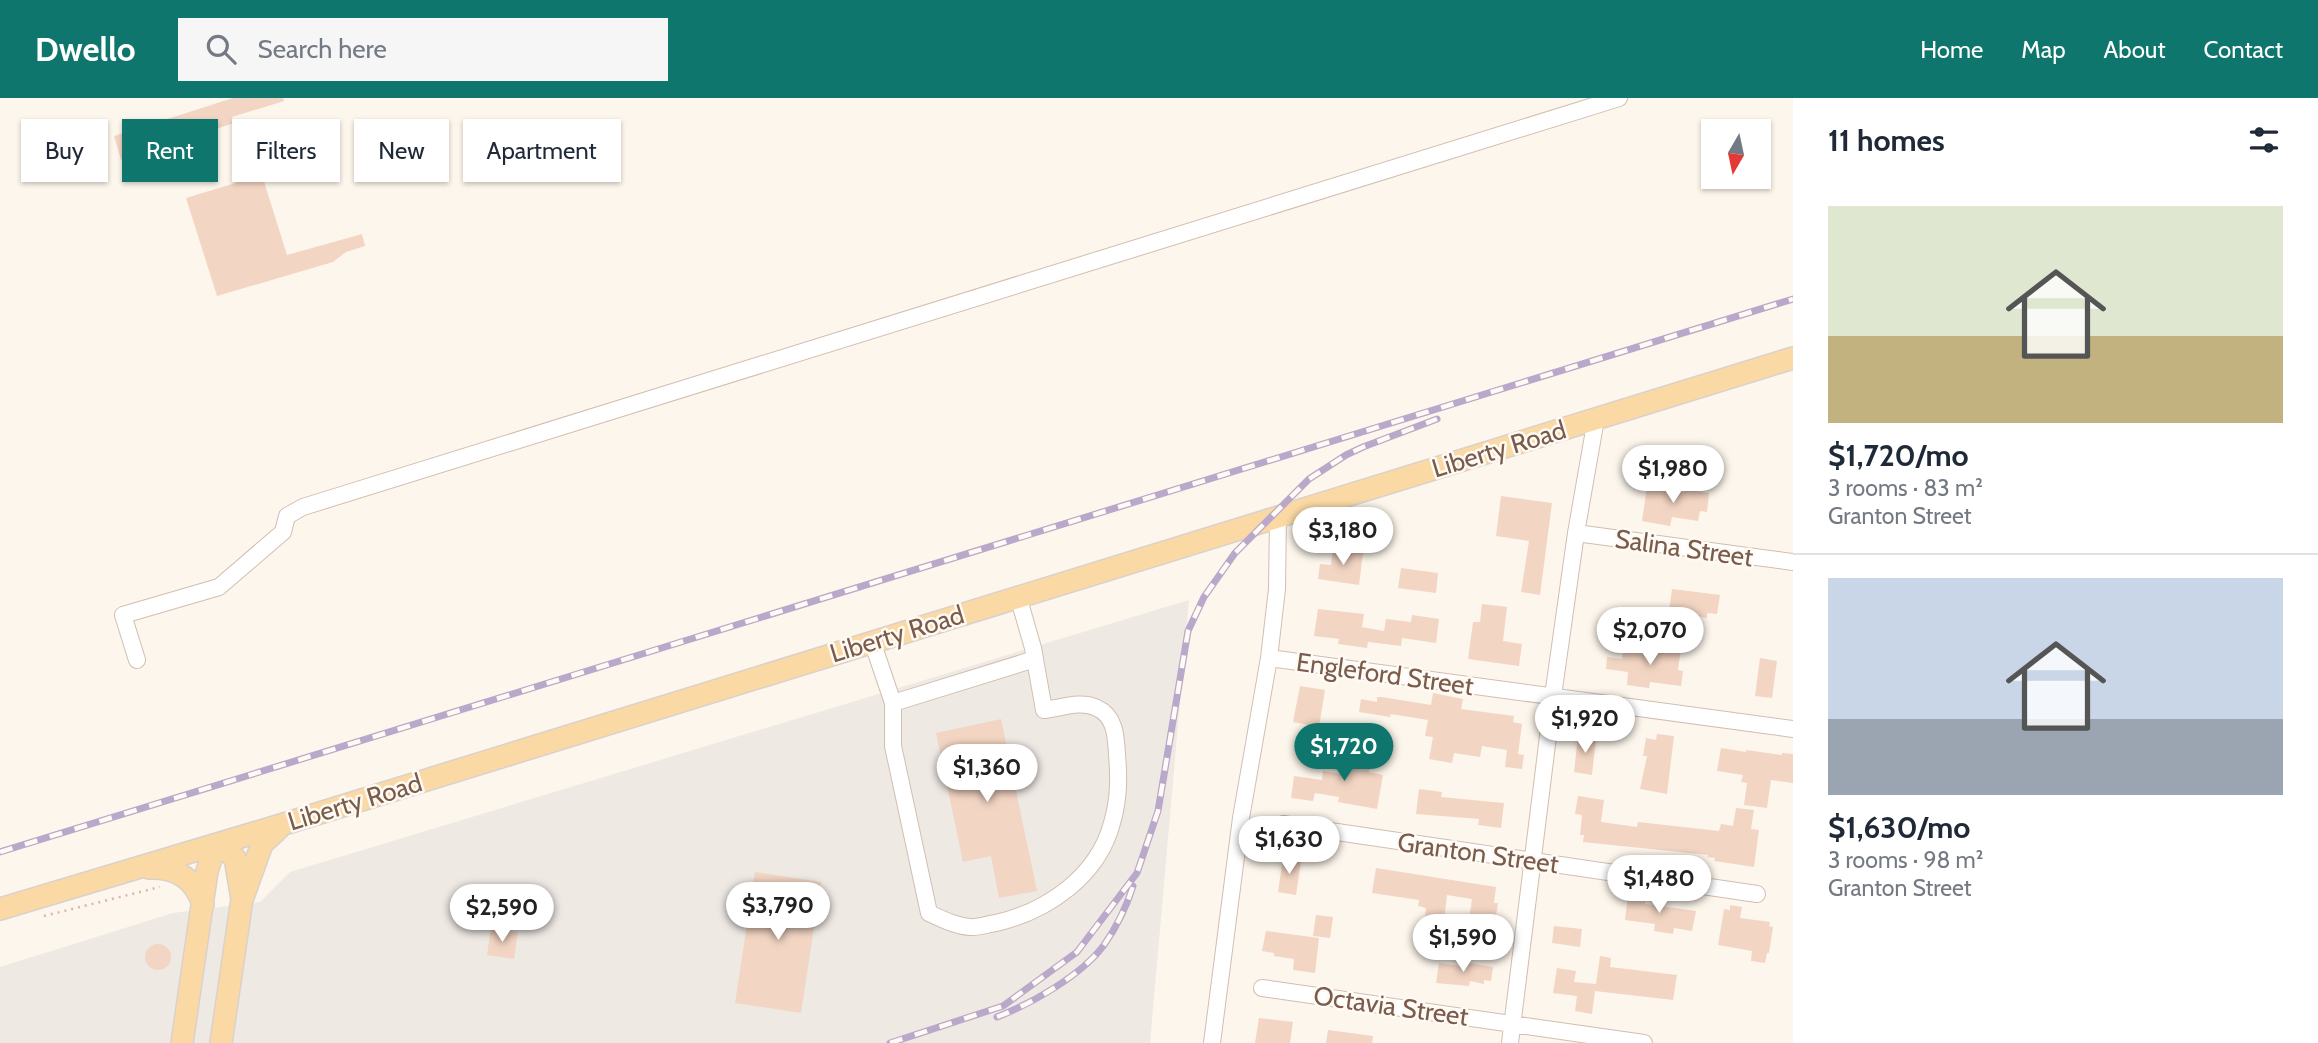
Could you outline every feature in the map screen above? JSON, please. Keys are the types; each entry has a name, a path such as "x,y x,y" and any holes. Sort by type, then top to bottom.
{"main road":[{"name":"Liberty Road","path":"0,909 219,844 1793,358"},
{"path":"221,1043 242,899 262,844 284,824"},
{"path":"182,1043 208,866 219,844 235,858 242,899"},
{"path":"126,871 151,867 174,871 192,883 203,904"}],"street":[{"path":"137,660 123,615 219,587 283,532 287,516 303,507 1619,98"},
{"path":"1510,1043 1553,696 1576,533 1596,419"},
{"path":"1212,1043 1241,818 1269,658 1277,589 1278,516"},
{"name":"Salina Street","path":"1576,533 1793,562"},
{"path":"872,641 892,703 893,746 929,914 972,928 1017,918 1049,903 1088,869 1100,851 1112,824 1120,784 1116,734 1111,719 1099,708 1084,704 1044,710 1035,659 1018,596"},
{"name":"Engleford Street","path":"1269,658 1793,729"},
{"path":"892,703 1035,659"},
{"name":"Granton Street","path":"1283,824 1757,894"},
{"name":"Octavia Street","path":"1262,988 1644,1043"}],"path":[{"path":"38,917 166,886"}],"shaded area":[{"path":"1189,600 1150,1043 0,1043 0,967 173,913 260,902 290,872"}],"building":[{"path":"233,98 283,98 284,101 232,117 232,124 218,128 218,119 167,119"},
{"path":"122,133 121,160 114,136"},
{"path":"239,182 264,182 287,255 362,234 365,246 346,252 333,262 217,296 186,198"},
{"path":"1647,486 1709,493 1707,512 1700,511 1698,521 1672,517 1670,526 1642,521"},
{"path":"1501,496 1552,503 1540,595 1521,592 1529,541 1496,536"},
{"path":"1333,548 1363,553 1359,585 1318,579 1320,564 1331,565"},
{"path":"1401,568 1438,573 1436,593 1398,588"},
{"path":"1672,589 1720,595 1717,614 1707,613 1707,618 1669,612"},
{"path":"1482,604 1507,607 1503,641 1522,644 1519,666 1468,659 1473,622 1480,622"},
{"path":"1318,609 1364,614 1362,627 1384,631 1386,619 1411,622 1412,615 1439,619 1436,643 1402,638 1401,646 1368,642 1367,648 1338,644 1339,639 1314,636"},
{"path":"1659,645 1681,648 1678,670 1683,671 1681,686 1650,682 1649,688 1627,685 1628,672 1606,669 1607,657 1622,659 1623,651 1657,656"},
{"path":"1760,658 1777,661 1772,698 1755,696"},
{"path":"1300,686 1325,690 1319,727 1293,722"},
{"path":"1433,693 1463,699 1461,709 1514,716 1513,722 1522,724 1518,754 1524,755 1522,769 1505,767 1507,750 1482,746 1480,757 1454,753 1452,763 1429,759 1433,737 1425,736 1428,720 1359,712 1361,699 1377,702 1377,697 1382,697 1431,705"},
{"path":"1001,719 1037,891 999,898 991,856 963,862 936,733"},
{"path":"1657,734 1674,736 1667,794 1640,789 1647,756 1643,756 1646,738 1656,740"},
{"path":"1578,736 1596,739 1592,775 1574,772"},
{"path":"1721,748 1793,754 1793,783 1771,780 1767,808 1744,805 1747,783 1741,782 1743,775 1717,771"},
{"path":"1343,752 1371,755 1369,772 1383,775 1377,809 1338,802 1339,797 1315,793 1313,801 1291,798 1294,776 1322,780 1323,771 1340,774"},
{"path":"1419,789 1442,792 1441,797 1504,803 1501,828 1478,825 1479,819 1416,814"},
{"path":"1578,796 1604,800 1601,822 1637,827 1638,822 1719,831 1721,824 1733,826 1736,808 1754,810 1751,829 1759,830 1754,867 1714,861 1715,858 1707,857 1708,855 1583,842 1584,835 1580,835 1582,815 1575,814"},
{"path":"1283,858 1301,861 1296,895 1278,892"},
{"path":"1376,868 1496,887 1494,903 1498,903 1496,916 1491,915 1489,936 1467,933 1472,899 1447,895 1443,929 1424,927 1426,908 1418,906 1419,900 1372,893"},
{"path":"755,872 821,882 801,1013 735,1003"},
{"path":"1628,894 1646,896 1645,904 1696,911 1692,931 1674,928 1673,934 1654,931 1655,924 1625,920"},
{"path":"1730,905 1742,907 1740,918 1770,922 1769,926 1773,927 1765,963 1751,961 1752,951 1718,945 1724,909 1730,910"},
{"path":"1316,915 1333,917 1330,938 1313,936"},
{"path":"1554,926 1582,929 1580,947 1552,943"},
{"path":"491,928 518,932 514,959 487,955"},
{"path":"1266,931 1319,938 1315,973 1293,970 1294,959 1262,951"},
{"path":"158,944 167,948 171,957 167,966 158,970 149,966 145,957 149,948"},
{"path":"1600,956 1611,958 1610,967 1677,975 1673,1000 1595,991 1592,1014 1575,1011 1577,996 1553,993 1557,968 1576,971 1574,982 1596,984"},
{"path":"1462,962 1493,967 1491,981 1484,980 1484,984 1470,981 1469,986 1436,983 1439,963 1461,966"},
{"path":"1259,1018 1293,1022 1290,1043 1255,1043"},
{"path":"1328,1030 1373,1036 1372,1043 1326,1043"}],"railway":[{"path":"0,852 1793,299"},
{"path":"890,1043 1003,1006 1077,952 1137,873 1158,811 1188,631 1204,597 1235,553 1309,479 1363,447 1437,419"},
{"path":"997,1017 1055,987 1083,967 1104,945 1117,924 1133,886"}]}
